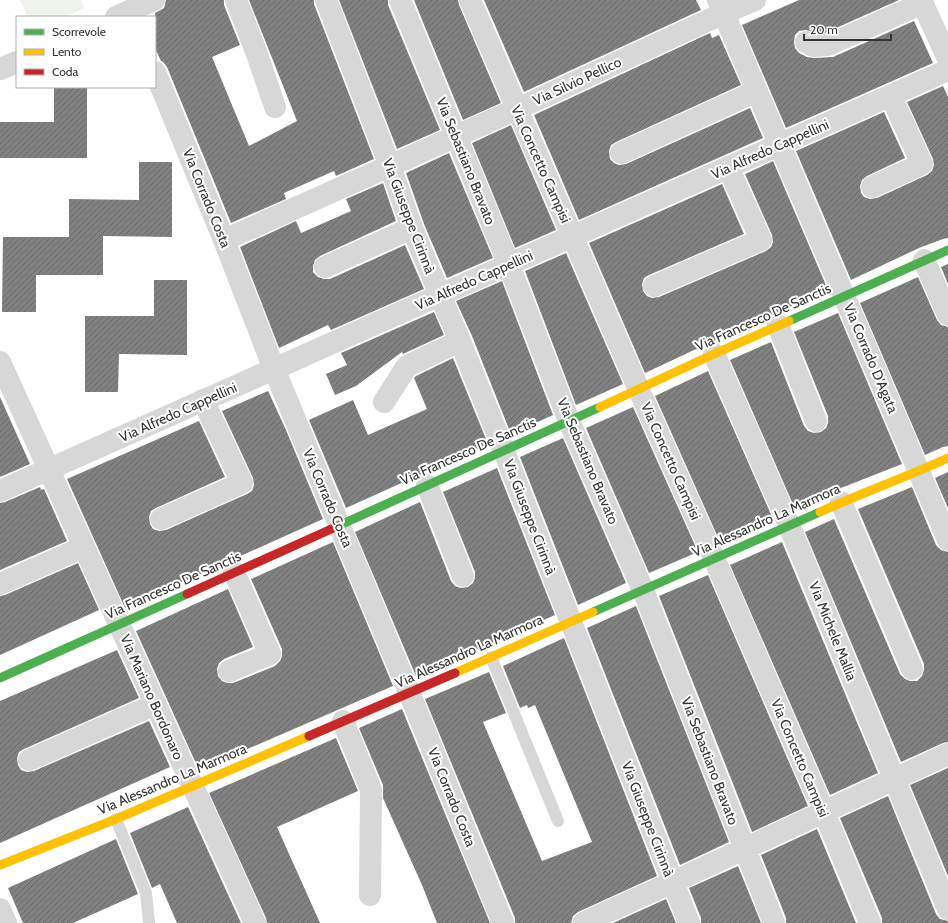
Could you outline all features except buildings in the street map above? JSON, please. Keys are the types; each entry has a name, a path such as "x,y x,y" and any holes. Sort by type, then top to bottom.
{"street":[{"path":"126,11 154,0"},
{"path":"236,0 257,54 275,107"},
{"name":"Via Giuseppe Cirinnà","path":"326,0 390,166 412,228 460,341 690,923"},
{"name":"Via Sebastiano Bravato","path":"400,0 508,265 569,421 643,590 774,923"},
{"name":"Via Concetto Campisi","path":"470,0 639,390 714,558 824,812 870,923"},
{"name":"Via Silvio Pellico","path":"224,240 517,109 721,7 755,0"},
{"path":"806,42 813,46 828,45 922,2 948,59"},
{"name":"Via Corrado D'Agata","path":"721,7 948,540"},
{"path":"0,69 16,62"},
{"name":"Via Alfredo Cappellini","path":"0,491 948,70"},
{"name":"Via Corrado Costa","path":"156,74 224,240 274,369 409,692 503,923"},
{"path":"621,153 757,91"},
{"path":"872,187 922,164 891,96"},
{"path":"654,286 761,240 728,167"},
{"path":"325,267 412,228"},
{"name":"Via Francesco De Sanctis","path":"0,678 639,390 778,325 948,250"},
{"path":"924,260 948,315"},
{"path":"778,325 816,421"},
{"path":"384,402 407,366 460,341"},
{"name":"Via Michele Mallia","path":"714,354 789,525 948,909"},
{"name":"Via Mariano Bordonaro","path":"0,362 255,923"},
{"path":"161,520 242,483 203,400"},
{"name":"Via Alessandro La Marmora","path":"0,865 116,819 193,786 571,622 841,502 948,458"},
{"path":"427,485 463,576"},
{"path":"841,502 912,669"},
{"path":"0,584 84,547"},
{"path":"229,671 270,654 234,572"},
{"path":"29,760 156,704"},
{"path":"343,721 371,790 370,895"},
{"path":"583,923 948,754"},
{"path":"0,909 6,923"}],"lane":[{"path":"491,657 558,821"},
{"path":"116,819 146,893 149,923"}],"shaded area":[{"path":"20,0 81,0 84,8 67,16 28,16"}],"traffic: fast":[{"path":"789,321 948,250"},
{"path":"338,526 600,407"},
{"path":"593,612 820,512"},
{"path":"0,678 187,594"}],"traffic: slow":[{"path":"600,407 789,321"},
{"path":"820,512 948,458"},
{"path":"455,673 593,612"},
{"path":"0,865 116,819 309,736"}],"traffic: jam":[{"path":"187,594 338,526"},
{"path":"309,736 455,673"}]}
